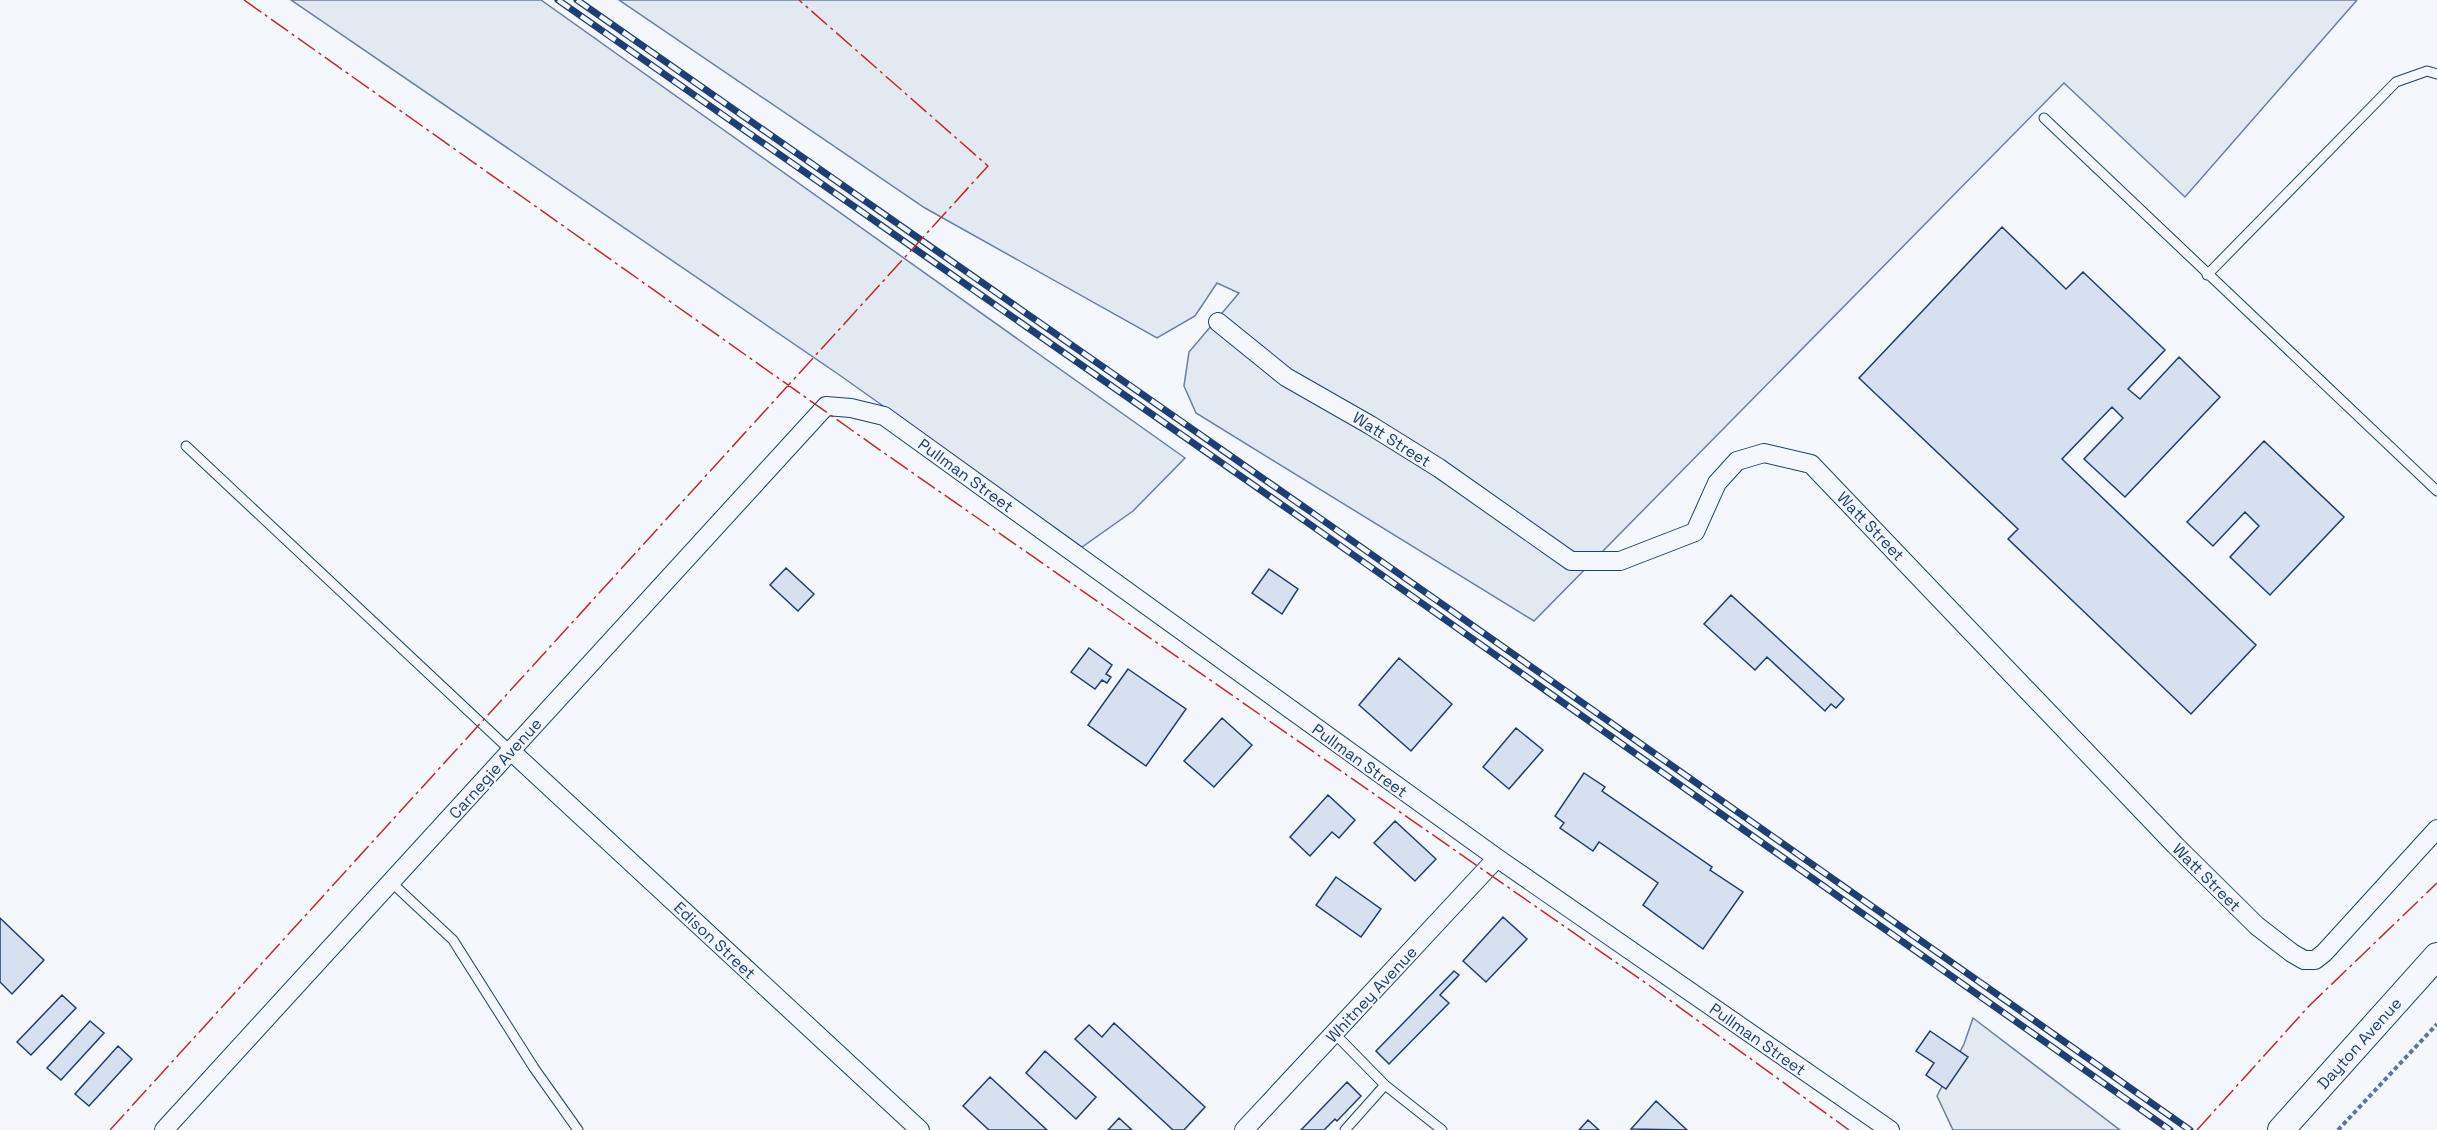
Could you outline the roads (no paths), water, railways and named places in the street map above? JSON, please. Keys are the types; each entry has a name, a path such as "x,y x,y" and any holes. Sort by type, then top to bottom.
{"main road":[{"name":"Dayton Avenue","path":"2281,1130 2437,956"}],"street":[{"name":"Watt Street","path":"1218,322 1286,377 1370,424 1439,468 1571,561 1620,561 1695,532 1717,483 1737,460 1764,453 1811,464 2175,845 2257,926 2279,945 2304,960 2315,960 2324,953 2437,830"},
{"name":"Carnegie Avenue","path":"164,1130 826,406"},
{"name":"Pullman Street","path":"826,406 851,408 884,416 1497,858 1890,1130"},
{"name":"Edison Street","path":"511,751 920,1130"},
{"name":"Whitney Avenue","path":"1244,1130 1497,858"}],"lane":[{"path":"2207,275 2396,82 2427,71 2437,74"},
{"path":"2044,118 2437,491"},
{"path":"186,446 511,751"},
{"path":"391,882 453,940 534,1068 578,1130"},
{"path":"1334,1033 1385,1085 1442,1130"},
{"path":"1346,1130 1385,1085"}],"railway":[{"path":"558,0 1308,523 2170,1130"},
{"path":"577,0 1314,514 2190,1130"}]}
